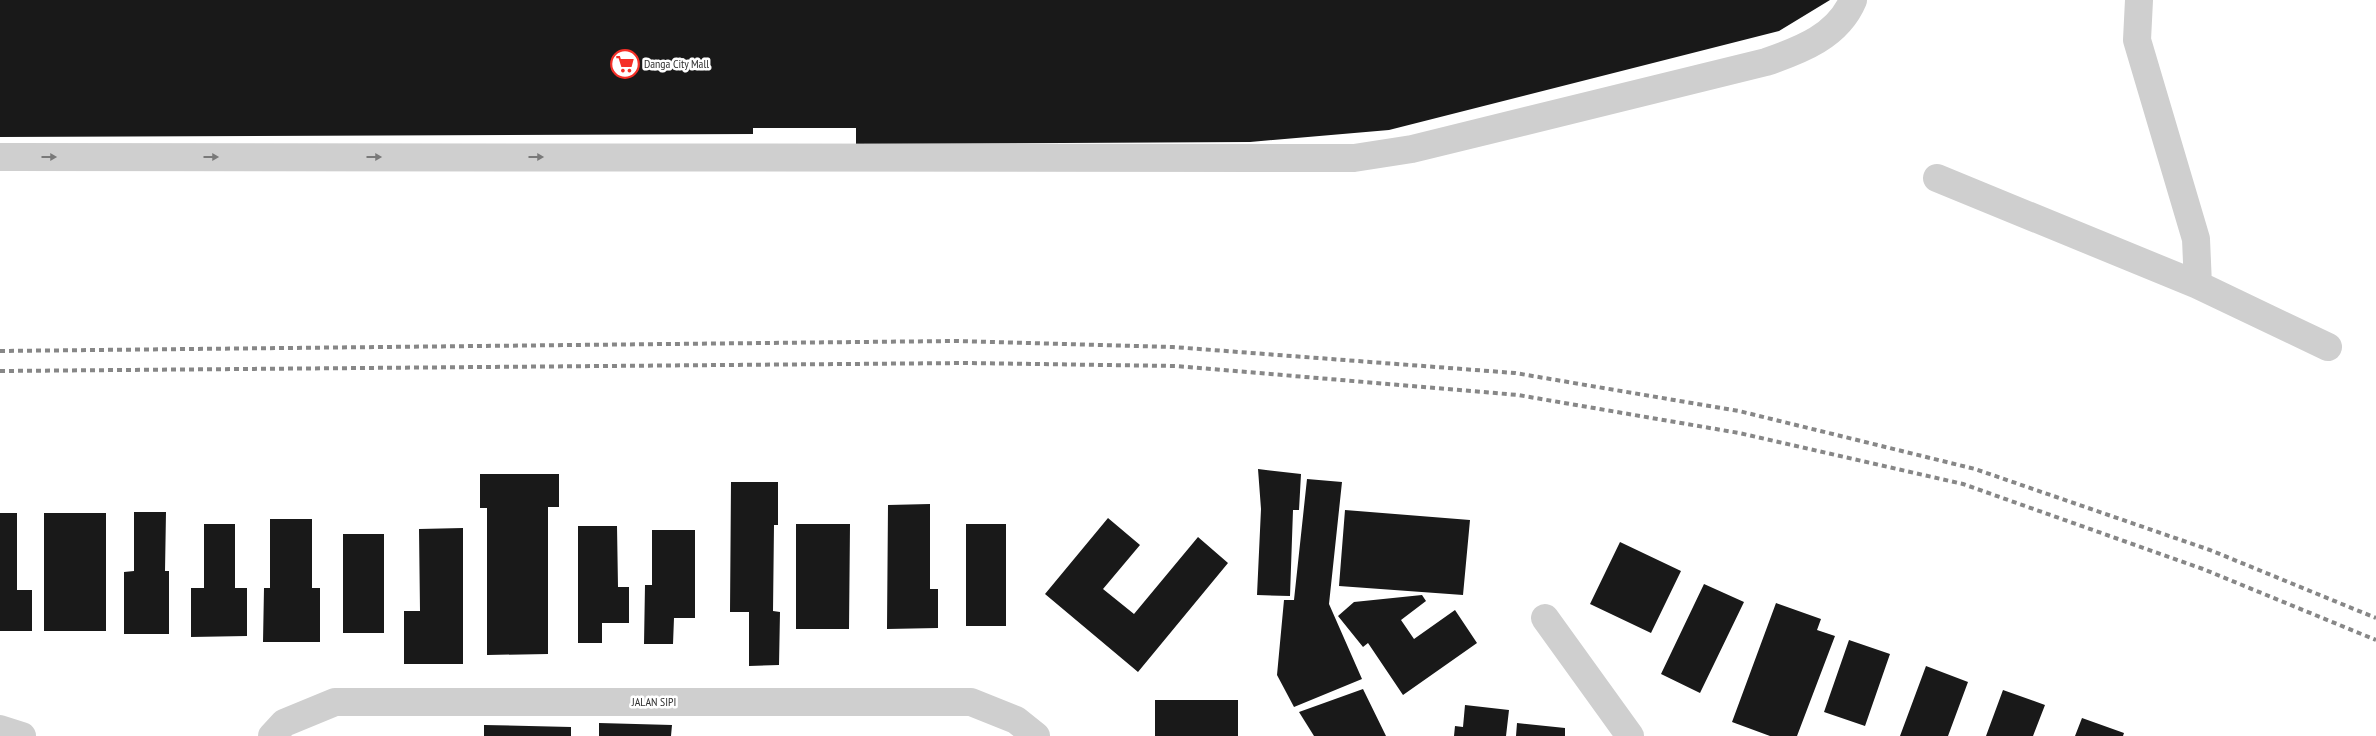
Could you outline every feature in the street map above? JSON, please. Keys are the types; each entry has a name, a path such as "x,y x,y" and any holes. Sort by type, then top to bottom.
{"street":[{"path":"0,157 1354,158 1412,149 1766,62 1798,52 1833,30 1848,13 1853,0"},
{"path":"2139,0 2137,40 2196,239 2198,285"},
{"path":"1937,178 2198,285 2328,347"},
{"path":"1545,618 1630,736"},
{"name":"JALAN SIPI","path":"272,736 284,723 335,702 971,702 1016,720 1036,736"},
{"path":"0,728 22,736"}],"building":[{"name":"Danga City Mall","path":"0,0 1830,0 1779,31 1389,130 1250,142 856,144 856,128 753,128 753,134 0,137"},
{"path":"1258,469 1301,474 1299,510 1293,510 1290,596 1257,595 1261,509"},
{"path":"480,474 559,474 559,507 548,507 548,654 487,655 487,508 480,508"},
{"path":"1307,479 1342,482 1329,604 1362,679 1294,707 1277,675 1284,600 1294,600"},
{"path":"731,482 778,482 778,525 774,525 773,611 780,612 779,665 749,666 749,612 730,612"},
{"path":"930,504 930,589 938,589 938,628 887,629 888,505"},
{"path":"1345,510 1470,520 1463,595 1339,586"},
{"path":"134,512 166,512 165,571 169,571 169,634 124,634 124,572 134,571"},
{"path":"0,513 17,513 17,590 32,590 32,631 0,631"},
{"path":"44,513 106,513 106,631 44,631"},
{"path":"1108,518 1140,545 1103,589 1134,614 1198,537 1228,563 1138,672 1045,594"},
{"path":"270,519 312,519 312,588 320,588 320,642 263,642 264,588 270,588"},
{"path":"204,524 235,524 235,588 247,588 247,636 191,637 191,588 204,588"},
{"path":"796,524 850,524 849,629 796,629"},
{"path":"966,524 1006,524 1006,626 966,626"},
{"path":"578,526 617,526 618,587 629,587 629,623 602,623 602,643 578,643"},
{"path":"463,528 463,664 404,664 404,611 420,611 419,529"},
{"path":"652,530 695,530 695,618 674,618 673,644 644,644 645,585 652,585"},
{"path":"343,534 384,534 384,633 343,633"},
{"path":"1620,542 1681,571 1651,633 1590,604"},
{"path":"1704,584 1744,602 1700,693 1661,674"},
{"path":"1422,595 1426,601 1401,620 1414,639 1455,610 1477,643 1403,695 1368,643 1363,647 1338,616 1354,602"},
{"path":"1776,603 1821,619 1817,630 1835,636 1797,736 1770,736 1732,722"},
{"path":"1849,640 1890,654 1865,726 1824,712"},
{"path":"1926,666 1968,682 1948,736 1900,736"},
{"path":"1363,689 1386,736 1314,736 1299,712"},
{"path":"2003,690 2045,705 2033,736 1986,736"},
{"path":"1155,700 1238,700 1238,736 1155,736"},
{"path":"1465,705 1509,710 1506,736 1454,736 1455,726 1463,727"},
{"path":"2082,718 2124,733 2123,736 2075,736"},
{"path":"599,723 672,725 671,736 599,736"},
{"path":"1517,723 1565,728 1565,736 1516,736"},
{"path":"484,725 571,727 571,736 484,736"}],"railway":[{"path":"0,351 955,341 1173,347 1515,373 1739,411 1975,469 2210,550 2376,618"},
{"path":"0,371 966,363 1176,366 1518,395 1739,433 1963,484 2203,569 2376,640"}],"place":[{"name":"Danga City Mall","path":"625,64"}]}
